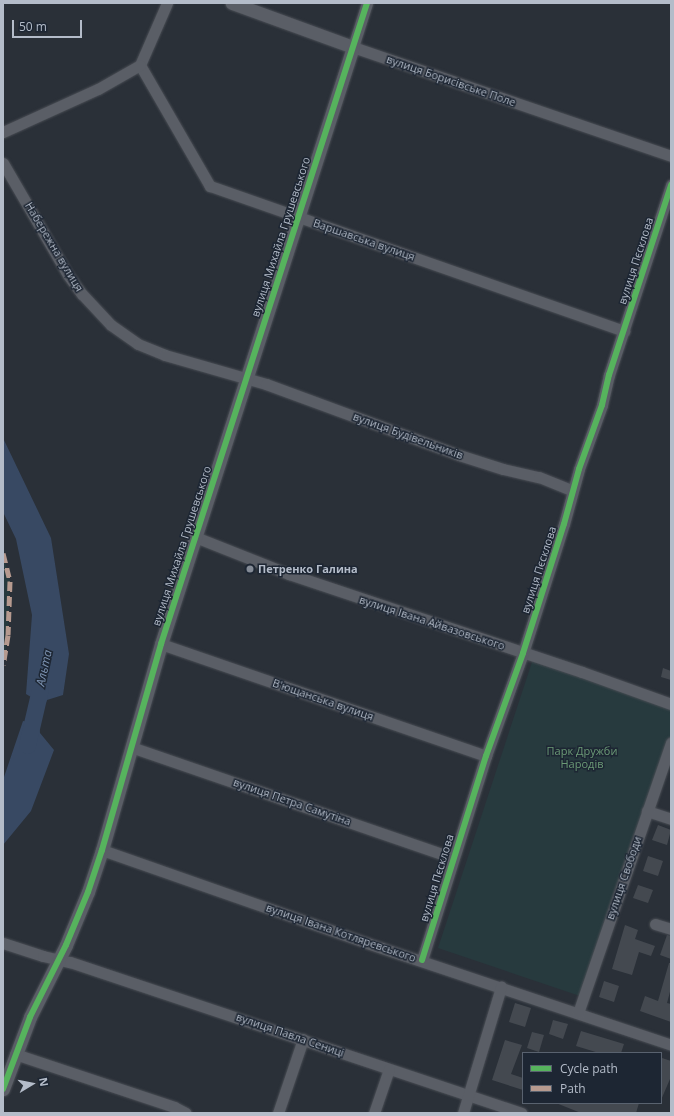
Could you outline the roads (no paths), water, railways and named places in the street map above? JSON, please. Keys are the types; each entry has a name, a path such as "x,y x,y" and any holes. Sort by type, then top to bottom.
{"street":[{"path":"3,132 98,89 140,65 167,3"},
{"name":"вулиця Борисівське Поле","path":"232,3 353,47 671,156"},
{"name":"вулиця Михайла Грушевського","path":"3,1088 30,1017 59,960 88,892 102,850 130,747 161,644 367,3"},
{"name":"Варшавська вулиця","path":"140,65 210,186 624,331"},
{"name":"Набережна вулиця","path":"3,163 68,275 90,305 111,325 146,348 246,378"},
{"name":"вулиця Пєсклова","path":"422,960 486,756 523,653 564,524 572,490 602,405 609,374 671,185"},
{"name":"вулиця Будівельників","path":"246,378 492,466 539,477 572,490"},
{"name":"вулиця Івана Айвазовського","path":"195,537 289,574 582,672 671,704"},
{"name":"В'ющанська вулиця","path":"161,644 486,756"},
{"name":"вулиця Свободи","path":"578,1012 671,743"},
{"name":"вулиця Петра Самутіна","path":"130,747 453,858"},
{"path":"647,811 671,819"},
{"name":"вулиця Івана Котляревського","path":"102,850 671,1045"},
{"path":"655,924 671,929"},
{"name":"вулиця Павла Сениці","path":"3,943 303,1039 521,1113"},
{"path":"463,1113 502,987"},
{"path":"278,1113 303,1039"},
{"path":"15,1054 173,1110 186,1113"},
{"path":"374,1113 389,1069"}],"water":[{"path":"3,438 51,538 69,654 63,695 47,700 42,711 31,709 31,697 26,694 32,615 16,539 3,512"},
{"path":"23,721 39,724 40,733 54,750 31,811 3,845 3,780"}],"waterway":[{"name":"Альта","path":"27,745 40,689"}],"place":[{"name":"Петренко Галина","path":"250,569"}],"park label":[{"name":"Парк Дружби Народів","path":"582,758"}]}
